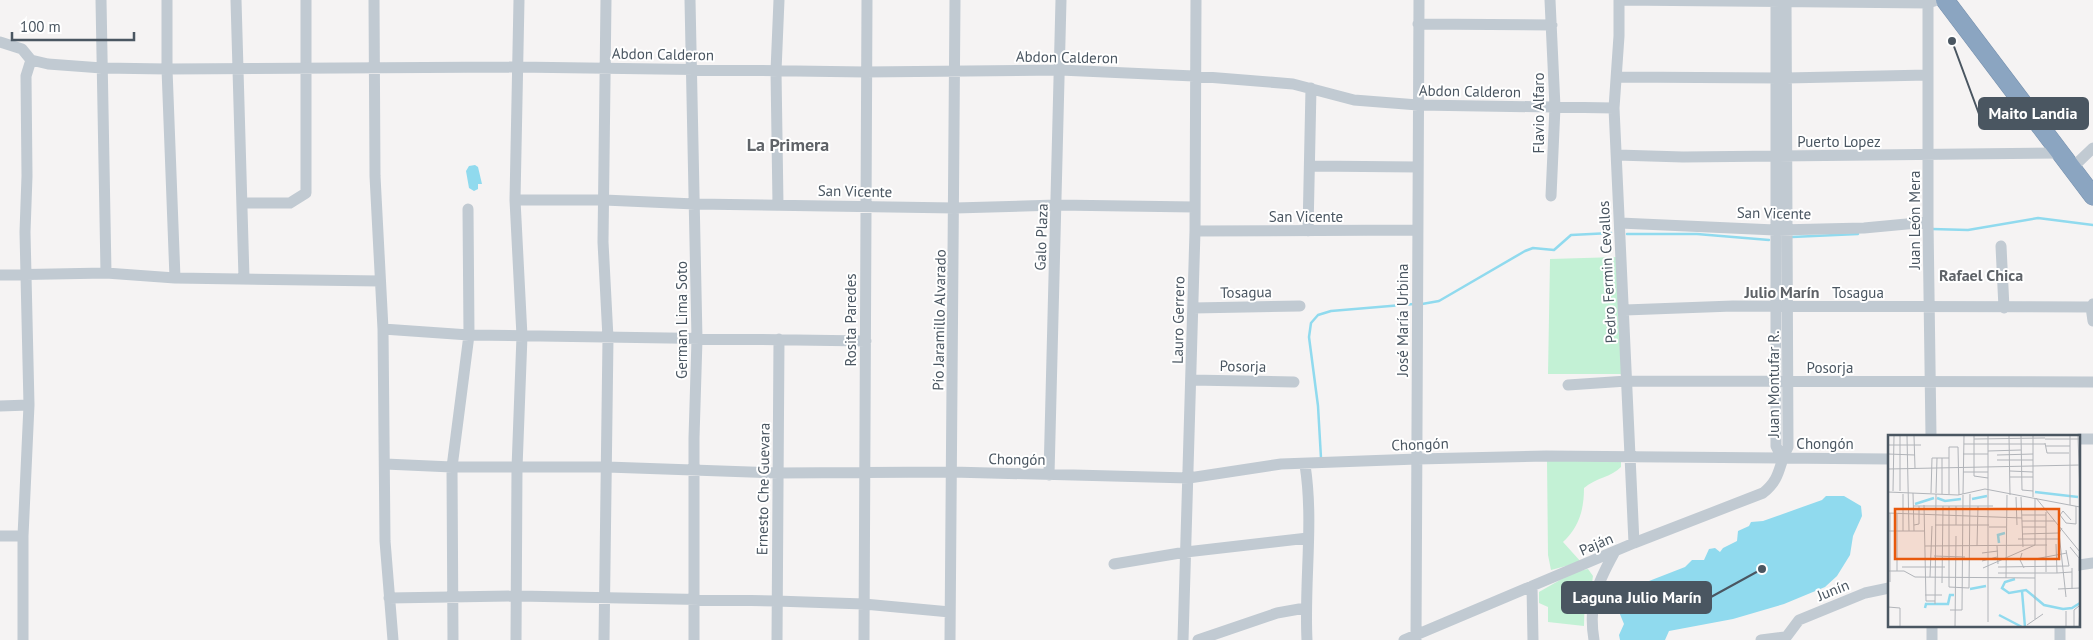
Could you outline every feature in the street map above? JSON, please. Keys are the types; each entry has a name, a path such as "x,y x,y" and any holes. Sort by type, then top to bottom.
{"highway":[{"path":"1937,1 2093,196"}],"street":[{"path":"101,0 106,274"},
{"path":"167,0 167,70 175,278"},
{"path":"236,0 236,69 244,278"},
{"path":"242,203 290,203 306,193 306,0"},
{"path":"374,0 376,68 375,176 383,328 385,541 393,640"},
{"path":"516,640 518,596 517,468 522,336 515,200 519,0"},
{"path":"604,640 608,338 604,272 606,0"},
{"name":"German Lima Soto","path":"690,0 697,339 694,469 694,640"},
{"path":"778,205 776,71 779,0"},
{"name":"Rosita Paredes","path":"864,640 866,341 864,206 867,0"},
{"name":"Pío Jaramillo Alvarado","path":"950,640 955,208 953,71 955,0"},
{"name":"Galo Plaza","path":"1049,475 1061,0"},
{"name":"Lauro Gerrero","path":"1183,640 1195,231 1194,76 1196,0"},
{"name":"José María Urbina","path":"1416,637 1419,0"},
{"name":"Flavio Alfaro","path":"1550,0 1555,107 1551,196"},
{"path":"1619,0 1937,1"},
{"name":"Pedro Fermin Cevallos","path":"1619,0 1617,77 1614,108 1625,310 1629,457 1634,544"},
{"name":"Juan Montufar R.","path":"1781,1 1782,382 1776,446 1782,458"},
{"name":"Juan León Mera","path":"1932,435 1928,222 1928,75 1937,1"},
{"path":"1418,24 1552,25"},
{"path":"0,42 22,49 31,60 26,76 26,275 29,405 23,536 23,640"},
{"name":"Abdon Calderon","path":"31,60 48,64 102,68 167,70 307,67 517,67 865,72 1060,70 1194,76 1293,84 1354,100 1418,105 1614,108"},
{"path":"1617,77 1781,78 1928,75"},
{"path":"1308,231 1311,88"},
{"path":"2072,168 2093,148"},
{"name":"Puerto Lopez","path":"1617,155 1683,157 2060,153"},
{"path":"1310,166 1417,167"},
{"name":"San Vicente","path":"515,200 604,200 695,204 955,208 1057,205 1194,207"},
{"path":"454,640 452,467 469,335 468,210"},
{"name":"San Vicente","path":"1620,223 1781,230 1864,228 1928,222"},
{"name":"San Vicente","path":"1195,231 1417,230"},
{"path":"2001,246 2004,308"},
{"path":"0,275 106,274 175,278 380,280"},
{"path":"2092,305 2093,321"},
{"name":"Tosagua","path":"1625,310 1781,306 2004,308 2092,305"},
{"name":"Tosagua","path":"1193,308 1300,306"},
{"path":"383,328 469,335 866,341"},
{"name":"Ernesto Che Guevara","path":"777,640 780,339"},
{"name":"Posorja","path":"1191,380 1294,382"},
{"name":"Posorja","path":"1568,385 1627,381 2093,382"},
{"path":"0,406 29,405"},
{"path":"2080,439 2093,439"},
{"name":"Chongón","path":"385,464 517,468 607,467 778,473 952,472 1189,478 1281,464 1417,459 1629,457 1888,459"},
{"name":"Paján","path":"1404,640 1416,637 1532,586 1763,493 1778,477 1782,458"},
{"path":"1305,464 1309,505 1305,608 1307,640"},
{"path":"0,536 23,536"},
{"path":"1114,564 1186,552 1308,538"},
{"path":"1594,640 1592,626 1594,596 1599,581 1614,553"},
{"path":"2080,565 2093,563"},
{"path":"1532,586 1533,640"},
{"name":"Junín","path":"1787,635 1799,620 1865,593 1888,588"},
{"path":"390,598 518,596 694,601 776,601 864,604 950,612"},
{"path":"1198,640 1268,616 1305,608"},
{"path":"1761,640 1787,635"}],"green space":[{"path":"1618,257 1624,374 1548,374 1550,259"},
{"path":"1547,461 1621,461 1621,467 1617,470 1584,488 1580,518 1563,542 1581,562 1551,570 1548,555"},
{"path":"1588,569 1593,576 1592,583 1585,588 1584,626 1548,622 1548,607 1539,603 1539,592 1574,572"}],"water":[{"path":"475,165 478,167 482,184 478,184 478,189 474,191 469,188 466,171 469,166"},
{"path":"1826,496 1844,496 1861,506 1862,516 1853,536 1850,555 1837,576 1825,587 1784,604 1733,619 1669,631 1665,640 1620,640 1619,635 1624,624 1617,607 1624,596 1641,594 1649,581 1685,567 1692,560 1704,560 1709,549 1715,548 1720,552 1723,548 1737,541 1738,531 1749,526 1751,522 1763,521 1822,500"}],"waterway":[{"path":"1932,229 1968,230 2038,218 2093,225"},
{"path":"1422,304 1439,301 1525,251 1533,248 1554,250 1571,235 1611,233"},
{"path":"1627,234 1697,234 1769,240"},
{"path":"1792,237 1858,234"},
{"path":"1321,458 1318,406 1309,337 1311,323 1318,315 1331,311 1414,304"}],"place":[{"name":"Maito Landia","path":"1952,41"},
{"name":"Laguna Julio Marín","path":"1762,569"}],"district":[{"name":"La Primera","path":"788,144"},
{"name":"Rafael Chica","path":"1981,275"},
{"name":"Julio Marín","path":"1782,292"}]}
